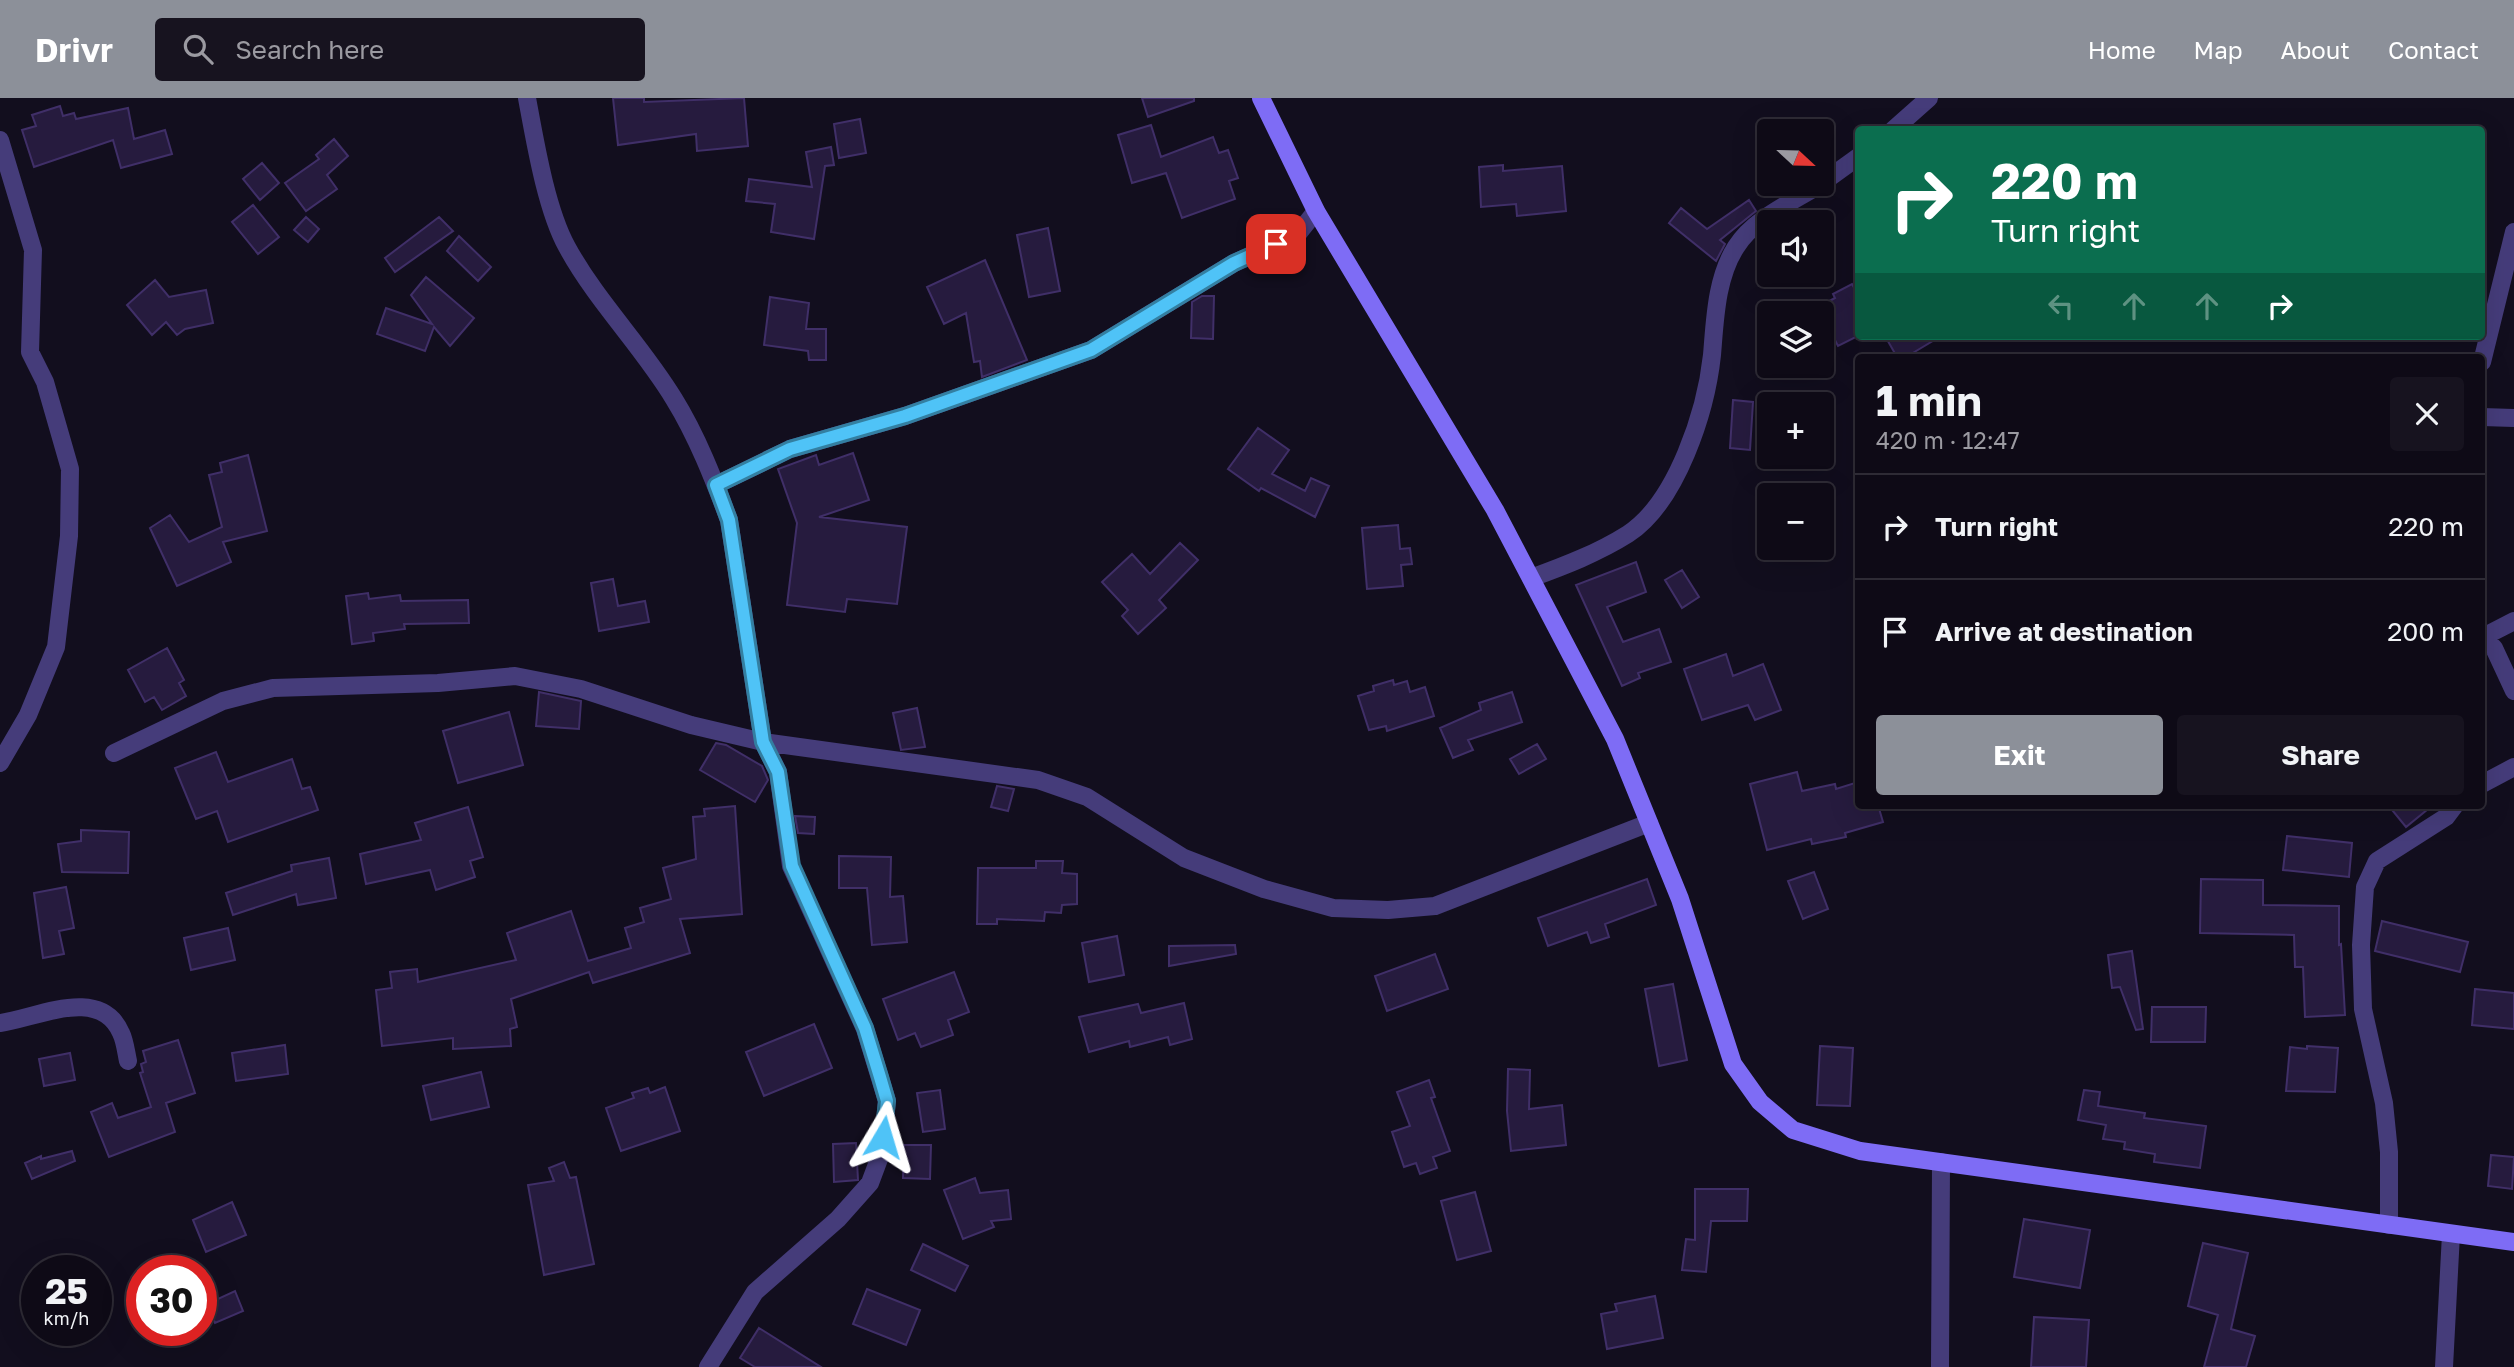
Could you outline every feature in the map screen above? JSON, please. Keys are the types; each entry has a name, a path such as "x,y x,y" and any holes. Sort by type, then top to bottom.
{"main road":[{"path":"1261,98 1317,211 1495,510 1615,738 1680,899 1733,1064 1760,1102 1793,1130 1860,1152 2514,1242"}],"street":[{"path":"527,98 539,162 565,244 603,304 674,399 716,485 729,520 763,742 778,772 792,866 865,1028 887,1101 882,1151 870,1183 838,1219 755,1292 708,1367"},
{"path":"1898,126 1929,98"},
{"path":"0,140 33,250 30,352 45,382 70,469 69,536 56,647 28,715 0,763"},
{"path":"1834,174 1855,159"},
{"path":"1531,578 1577,561 1630,533 1662,500 1697,425 1708,388 1716,307 1735,249 1762,221 1801,196"},
{"path":"716,485 790,449 905,416 1091,350 1234,263 1297,235 1317,211"},
{"path":"2484,354 2514,232"},
{"path":"2485,417 2514,418"},
{"path":"2485,636 2514,621"},
{"path":"2485,640 2494,648 2514,691"},
{"path":"114,753 223,701 274,688 438,683 515,676 580,689 691,725 763,742 1038,780 1087,797 1184,858 1264,889 1333,908 1388,910 1435,906 1649,823"},
{"path":"2485,782 2514,767"},
{"path":"2389,1225 2389,1152 2384,1103 2364,1009 2361,946 2365,887 2377,861 2446,817 2452,809"},
{"path":"0,1023 66,1008 79,1007 103,1012 121,1032 128,1060"},
{"path":"1940,1367 1941,1162"},
{"path":"2444,1367 2451,1234"}],"building":[{"path":"613,98 644,98 644,102 744,98 748,146 697,151 696,134 618,145"},
{"path":"1142,98 1194,98 1194,101 1148,117"},
{"path":"60,106 63,116 74,113 76,119 128,108 134,139 165,130 172,154 121,168 113,140 34,167 22,130 36,126 32,115"},
{"path":"860,119 866,153 839,158 834,124"},
{"path":"1151,125 1161,157 1213,137 1219,153 1228,150 1238,178 1229,181 1235,199 1182,218 1166,173 1132,183 1118,135"},
{"path":"334,139 348,156 327,175 337,189 306,211 285,183 319,159 316,155"},
{"path":"831,147 834,165 825,166 814,239 771,232 775,204 746,201 749,179 812,187 806,152"},
{"path":"262,163 279,183 260,200 243,179"},
{"path":"1503,165 1503,171 1562,166 1566,211 1517,216 1516,204 1481,207 1479,167"},
{"path":"1749,200 1756,211 1720,240 1725,244 1716,261 1669,223 1681,208 1707,229"},
{"path":"253,205 279,237 258,254 232,222"},
{"path":"306,217 319,229 308,242 294,230"},
{"path":"439,217 453,231 395,272 385,258"},
{"path":"1048,228 1060,291 1029,297 1017,235"},
{"path":"459,236 491,267 478,281 447,251"},
{"path":"985,260 1027,360 982,377 980,361 974,362 966,313 944,324 927,287"},
{"path":"426,277 474,318 450,346 434,327 425,351 377,334 386,308 432,324 411,295"},
{"path":"155,280 169,297 206,290 213,323 185,329 177,335 166,322 152,335 127,305"},
{"path":"1852,284 1855,290 1855,338 1838,346 1834,338 1834,301 1829,301 1835,298 1833,294"},
{"path":"1202,296 1214,296 1213,339 1191,338 1192,302"},
{"path":"770,297 809,303 806,329 826,329 826,360 809,360 808,351 764,345"},
{"path":"1887,340 1934,340 1911,354 1895,354"},
{"path":"1733,400 1753,402 1750,450 1730,448"},
{"path":"1258,428 1289,450 1272,474 1305,491 1311,478 1329,486 1315,517 1261,488 1259,491 1228,469"},
{"path":"853,453 869,500 819,517 907,527 897,604 847,599 845,612 787,605 797,523 778,469 816,455 819,465"},
{"path":"248,455 267,531 223,542 231,562 177,586 150,528 170,515 189,542 222,527 209,475 222,472 220,463"},
{"path":"1398,525 1400,549 1410,548 1412,564 1401,565 1403,586 1367,589 1362,528"},
{"path":"1180,543 1198,560 1159,600 1166,608 1138,634 1122,616 1128,610 1102,582 1132,554 1150,574"},
{"path":"1636,562 1646,592 1607,607 1623,642 1659,629 1671,662 1638,673 1640,678 1622,686 1576,585"},
{"path":"1682,570 1699,597 1682,608 1665,580"},
{"path":"613,579 618,606 645,601 649,622 599,631 591,583"},
{"path":"368,593 369,599 400,595 401,601 468,600 469,623 404,624 405,629 373,633 374,641 352,644 346,596"},
{"path":"167,648 184,680 179,683 186,696 162,710 154,697 145,702 128,670"},
{"path":"1726,654 1733,676 1763,664 1781,710 1755,720 1748,705 1702,720 1684,669"},
{"path":"1393,680 1394,685 1407,681 1410,692 1425,687 1434,716 1387,731 1386,726 1369,730 1358,696 1374,691 1373,686"},
{"path":"539,692 581,701 579,729 536,726"},
{"path":"1512,692 1522,722 1468,740 1473,750 1453,758 1440,728 1481,710 1479,703"},
{"path":"917,708 925,747 901,750 893,713"},
{"path":"509,712 523,765 458,783 443,731"},
{"path":"716,743 726,745 762,766 768,780 755,802 700,770"},
{"path":"1537,744 1546,759 1519,774 1510,759"},
{"path":"216,752 228,782 292,759 302,789 310,787 318,810 228,842 217,811 196,819 175,768"},
{"path":"1797,772 1802,791 1835,784 1836,789 1855,783 1855,809 1879,809 1883,822 1845,833 1846,837 1812,844 1811,839 1767,850 1750,784"},
{"path":"997,786 1014,789 1008,811 991,807"},
{"path":"735,806 742,914 680,919 690,953 593,983 589,972 511,999 517,1027 510,1029 511,1046 453,1049 453,1038 382,1046 376,990 392,988 390,972 417,969 418,982 516,960 507,933 571,911 588,961 631,948 625,928 644,922 640,908 671,899 663,868 696,859 693,817 705,816 704,809"},
{"path":"468,807 483,857 470,861 475,877 436,890 430,870 366,884 360,854 421,840 415,823"},
{"path":"2391,809 2428,809 2406,827"},
{"path":"795,816 815,817 814,834 798,833"},
{"path":"81,830 129,832 128,873 62,872 58,844 81,841"},
{"path":"2287,836 2352,843 2349,877 2283,870"},
{"path":"839,856 891,857 890,897 903,896 907,942 872,945 867,888 839,888"},
{"path":"329,858 336,898 298,905 296,894 233,915 226,893 292,871 291,865"},
{"path":"1036,861 1063,861 1062,873 1077,874 1077,904 1062,905 1061,913 1045,912 1044,921 997,919 997,924 977,924 978,868 1036,868"},
{"path":"1814,872 1828,909 1803,919 1788,881"},
{"path":"1647,879 1656,905 1605,924 1609,937 1591,943 1587,932 1548,946 1538,918"},
{"path":"2201,879 2263,880 2263,905 2339,906 2339,945 2341,944 2345,1015 2305,1017 2303,967 2295,967 2294,935 2200,933"},
{"path":"66,887 74,928 59,931 64,954 43,958 34,893"},
{"path":"2382,921 2468,942 2460,972 2375,951"},
{"path":"228,928 235,960 191,970 184,938"},
{"path":"1117,936 1124,975 1089,982 1082,943"},
{"path":"1235,945 1236,954 1169,966 1169,946"},
{"path":"2132,951 2143,1029 2136,1030 2120,987 2112,988 2108,955"},
{"path":"1435,954 1448,989 1387,1011 1375,976"},
{"path":"954,972 969,1012 948,1020 953,1035 921,1047 915,1033 898,1040 883,999"},
{"path":"1673,984 1687,1060 1659,1066 1645,989"},
{"path":"2475,989 2514,993 2514,1029 2472,1025"},
{"path":"1184,1003 1192,1039 1170,1045 1168,1037 1130,1047 1129,1041 1089,1052 1079,1017 1138,1004 1141,1013"},
{"path":"2152,1007 2206,1007 2205,1042 2151,1042"},
{"path":"814,1024 832,1068 764,1096 746,1052"},
{"path":"178,1040 195,1093 166,1103 175,1132 109,1157 91,1112 112,1103 118,1118 151,1107 140,1073 143,1072 141,1064 146,1062 143,1051"},
{"path":"285,1045 288,1074 236,1081 232,1053"},
{"path":"1820,1046 1853,1048 1850,1106 1817,1105"},
{"path":"2307,1046 2338,1048 2335,1092 2286,1091 2290,1047 2307,1049"},
{"path":"70,1053 75,1080 44,1086 39,1059"},
{"path":"1508,1069 1530,1070 1529,1109 1562,1105 1566,1145 1511,1151 1507,1111"},
{"path":"481,1072 489,1107 431,1120 423,1086"},
{"path":"1429,1080 1435,1097 1431,1098 1450,1151 1433,1157 1437,1168 1420,1174 1416,1163 1404,1167 1392,1132 1410,1126 1397,1092"},
{"path":"665,1087 680,1131 621,1151 606,1108 634,1098 632,1093 648,1088 650,1093"},
{"path":"940,1090 945,1129 923,1132 917,1093"},
{"path":"2084,1090 2100,1092 2098,1106 2145,1113 2144,1118 2206,1126 2200,1168 2154,1162 2155,1154 2124,1149 2125,1142 2103,1139 2106,1125 2078,1120"},
{"path":"856,1143 858,1180 834,1182 833,1144"},
{"path":"904,1145 931,1145 930,1179 903,1178"},
{"path":"72,1151 75,1161 32,1179 25,1163 41,1156 41,1159"},
{"path":"2491,1155 2514,1157 2512,1189 2488,1186"},
{"path":"564,1162 570,1178 576,1177 594,1264 544,1275 528,1185 554,1181 549,1168"},
{"path":"975,1178 980,1193 1008,1190 1011,1219 991,1221 994,1227 963,1239 944,1190"},
{"path":"1695,1189 1748,1189 1747,1221 1711,1221 1706,1272 1682,1270 1686,1239 1695,1240"},
{"path":"1475,1192 1491,1251 1457,1260 1441,1201"},
{"path":"232,1202 246,1235 206,1252 193,1220"},
{"path":"2024,1219 2090,1230 2080,1288 2014,1277"},
{"path":"2203,1243 2248,1253 2231,1329 2255,1336 2246,1367 2204,1367 2218,1315 2188,1306"},
{"path":"923,1244 968,1266 955,1291 911,1270"},
{"path":"867,1289 920,1310 906,1345 853,1324"},
{"path":"235,1291 243,1311 217,1322 217,1299"},
{"path":"1655,1296 1663,1338 1607,1349 1601,1314 1617,1311 1615,1304"},
{"path":"2034,1317 2089,1320 2086,1367 2031,1367"},
{"path":"759,1328 821,1367 755,1367 740,1358"}],"route":[{"path":"883,1137 887,1101 865,1028 792,866 778,772 763,742 750,642 729,520 716,485 790,449 905,416 1091,350 1234,263 1276,244"}]}
